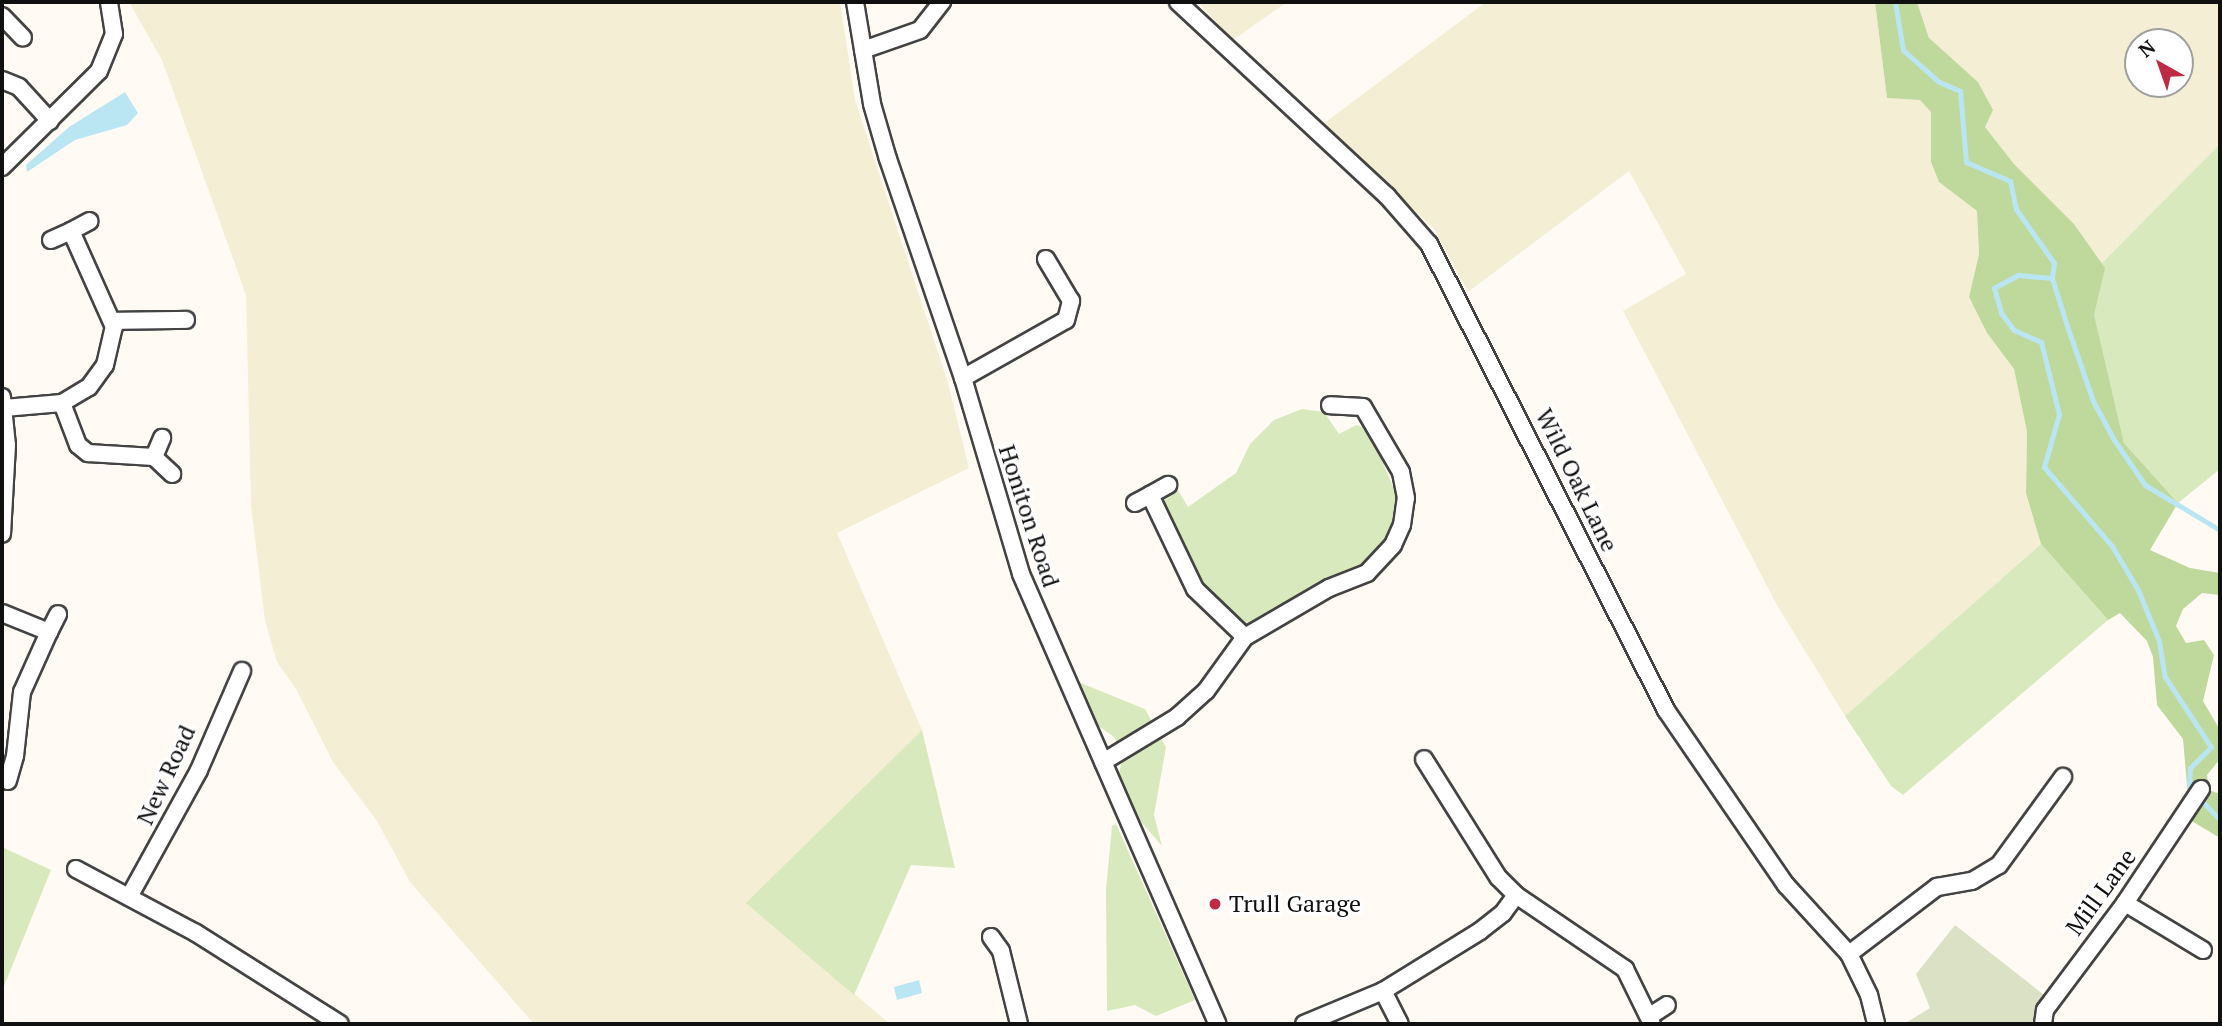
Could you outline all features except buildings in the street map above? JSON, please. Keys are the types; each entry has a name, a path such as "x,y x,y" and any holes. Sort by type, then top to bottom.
{"street":[{"path":"2,167 88,86 109,53 114,34 109,2"},
{"name":"Honiton Road","path":"855,2 888,159 962,378 1021,574 1218,1024"},
{"path":"863,50 920,30 942,2"},
{"name":"Wild Oak Lane","path":"1178,2 1387,196 1429,244 1667,710 1786,885 1849,954 1868,995 1876,1024"},
{"path":"2,16 23,38"},
{"path":"2,80 19,87 50,121"},
{"path":"51,240 90,221"},
{"path":"2,534 7,481 3,403 62,403 77,397 98,377 113,346 112,321 71,231"},
{"path":"962,378 1066,320 1071,301 1046,258"},
{"path":"112,321 186,320"},
{"path":"62,403 78,445 88,453 154,457 172,474"},
{"path":"1103,762 1177,717 1206,691 1245,637 1329,588 1367,572 1387,553 1402,525 1406,498 1401,472 1378,428 1363,407 1330,405"},
{"path":"154,457 162,438"},
{"path":"1135,503 1168,485"},
{"path":"1150,495 1195,589 1245,637"},
{"path":"2,613 49,632"},
{"path":"8,781 8,755 22,692 58,614"},
{"name":"New Road","path":"129,897 199,770 243,671"},
{"path":"1434,765 1498,877 1516,895 1625,969 1651,1020 1668,1005"},
{"path":"1849,954 1937,887 1972,881 1999,865 2063,778"},
{"name":"Mill Lane","path":"2043,1024 2045,1010 2125,903 2201,789"},
{"path":"76,869 129,897 340,1024"},
{"path":"1304,1024 1382,990 1479,931 1503,913 1516,895"},
{"path":"2125,903 2203,950"},
{"path":"991,937 1001,951 1019,1024"},
{"path":"1382,990 1400,1024"}],"shaded area":[{"path":"129,2 840,2 855,100 948,383 969,468 837,533 922,730 747,903 890,1024 534,1024 410,882 377,821 333,762 296,689 277,662 265,621 251,506 246,295 162,60"},
{"path":"1198,2 1287,2 1233,40"},
{"path":"1486,2 1875,2 1887,98 1921,100 1932,112 1931,162 1939,182 1977,211 1979,254 1969,297 1987,333 2014,369 2027,432 2026,493 2041,544 1845,716 1777,605 1623,311 1686,274 1629,171 1468,292 1434,229 1323,124"},
{"path":"1917,2 2220,2 2220,144 2101,264 2074,224 2014,164 1984,127 1948,57 1929,38"}],"green space":[{"path":"1875,2 1917,2 1929,38 1978,82 1993,110 1985,127 2014,164 2074,224 2105,268 2094,315 2124,443 2178,503 2150,550 2190,568 2220,573 2220,595 2202,593 2183,609 2176,626 2186,643 2204,640 2214,655 2203,701 2220,730 2220,759 2207,775 2209,790 2220,794 2220,838 2190,820 2183,739 2157,705 2153,657 2147,641 2120,613 2108,620 2041,544 2026,493 2027,432 2014,369 1987,333 1969,297 1979,254 1977,211 1939,182 1931,162 1931,112 1920,100 1887,98"},
{"path":"2220,144 2220,469 2178,503 2124,443 2093,315 2104,269 2101,264"},
{"path":"1302,409 1324,412 1339,434 1356,425 1368,428 1397,496 1393,531 1364,566 1250,624 1236,618 1199,583 1163,501 1178,490 1188,507 1236,473 1250,444 1274,420"},
{"path":"2041,544 2108,620 1903,795 1891,786 1845,716"},
{"path":"1076,681 1145,709 1166,747 1154,815 1162,846 1135,815 1118,777 1123,757 1114,737 1093,722"},
{"path":"922,730 955,868 911,865 854,995 746,903"},
{"path":"1116,824 1195,1000 1156,1016 1135,1005 1107,1011 1106,889 1112,826"},
{"path":"2,847 51,870 2,991"},
{"path":"1955,925 2048,998 2039,1024 1904,1024 1930,1008 1916,974"}],"water":[{"path":"125,92 138,113 127,125 75,140 27,172 26,165 69,127"},
{"path":"919,980 922,993 897,1000 894,987"}],"waterway":[{"path":"1895,2 1903,50 1939,82 1960,91 1966,162 2010,181 2016,209 2054,263 2052,278 2066,323 2093,401 2114,440 2145,485 2220,530"},
{"path":"2052,278 2018,275 1994,288 2001,313 2014,330 2041,342 2059,414 2044,467 2112,546 2138,590 2159,641 2165,677 2211,747 2190,768 2189,787 2220,820"}],"place":[{"name":"Trull Garage","path":"1215,904"}]}
